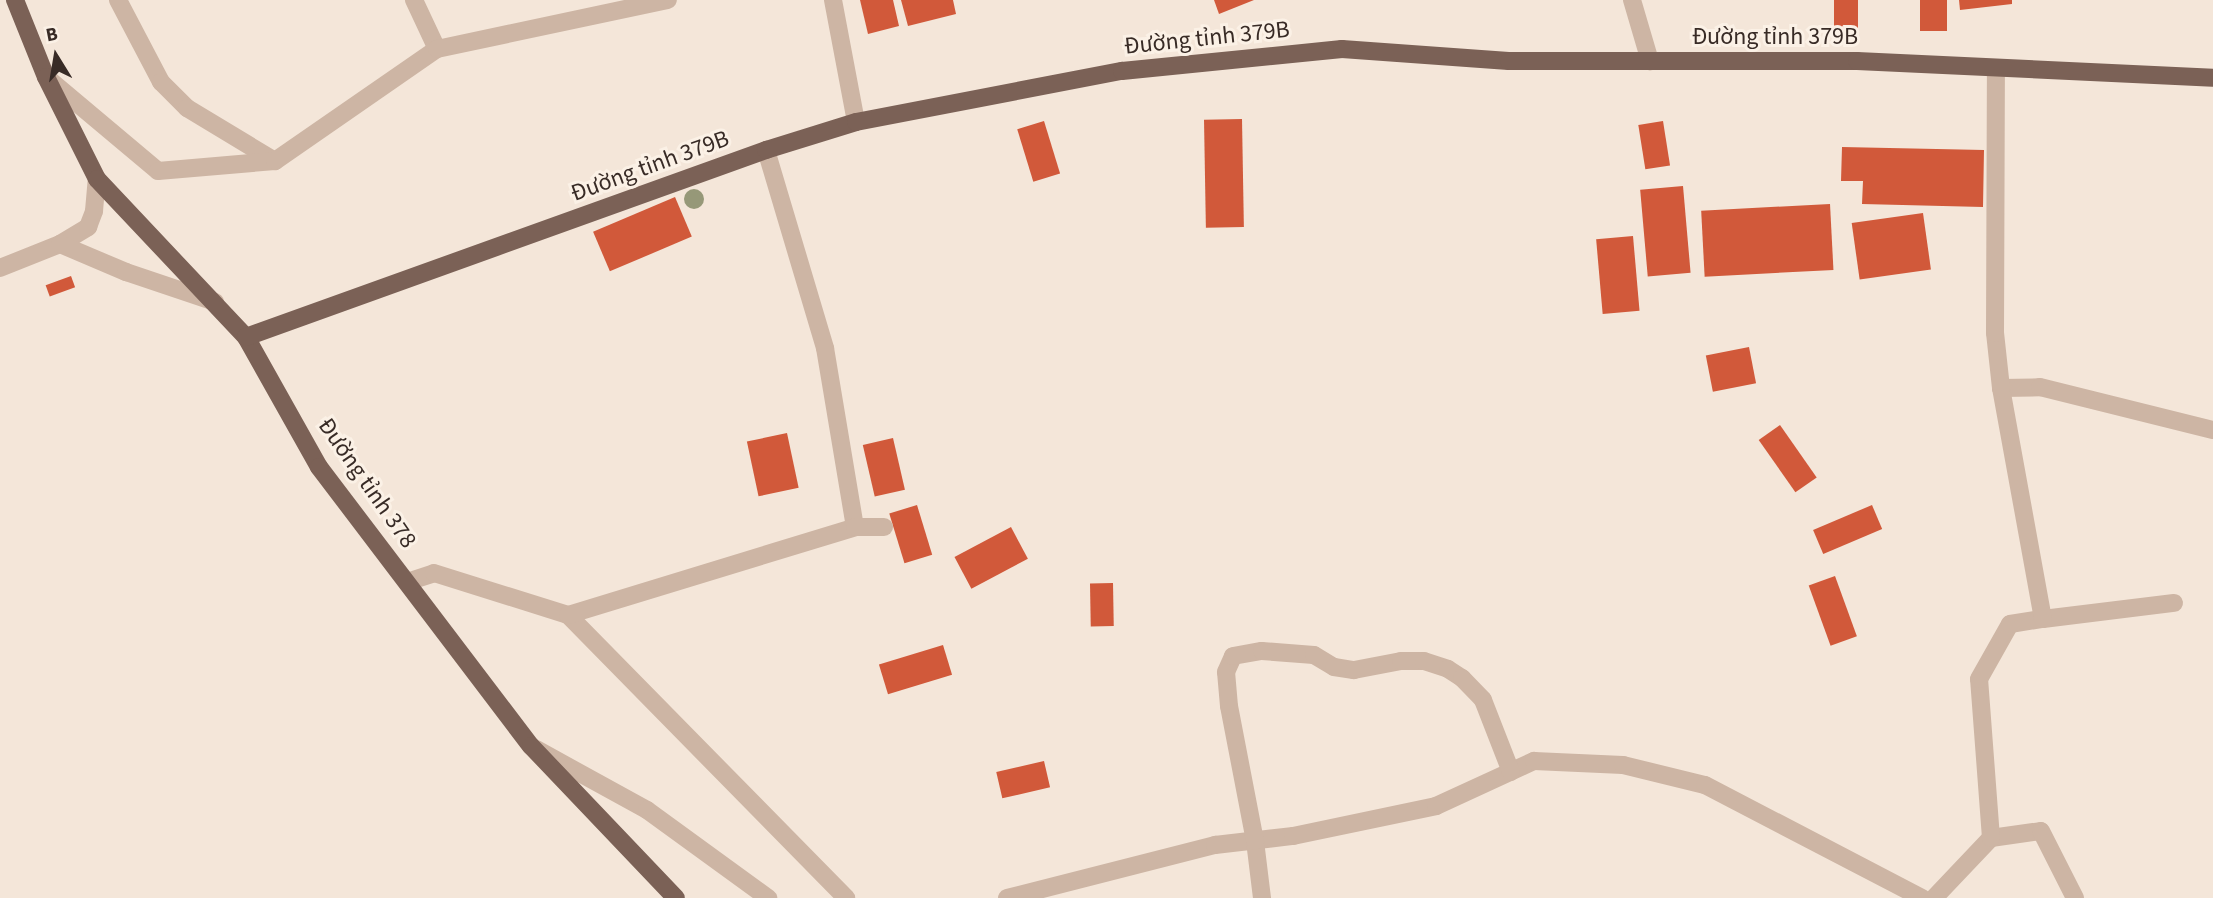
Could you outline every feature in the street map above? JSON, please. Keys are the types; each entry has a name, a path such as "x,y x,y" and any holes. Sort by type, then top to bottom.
{"main road":[{"name":"Đường tỉnh 378","path":"15,0 46,77 97,179 246,337 319,467 531,746 676,898"},
{"name":"Đường tỉnh 379B","path":"246,337 766,150 856,122 1122,71 1342,49 1509,61 1857,61 2213,78"}],"street":[{"path":"118,0 161,82 187,108 275,161"},
{"path":"414,0 438,49"},
{"path":"46,77 158,171 275,161 438,49 668,0"},
{"path":"833,0 856,122"},
{"path":"1632,0 1650,61"},
{"path":"1996,68 1995,333 2001,388 2043,620"},
{"path":"766,150 825,348 855,527"},
{"path":"0,268 60,244 88,227 94,211 97,179"},
{"path":"60,244 126,272 215,302"},
{"path":"2001,388 2040,387 2213,430"},
{"path":"568,615 855,527 884,527"},
{"path":"407,582 434,573 568,615 846,898"},
{"path":"1991,838 1979,679 2010,624 2175,603"},
{"path":"1262,898 1255,841 1229,706 1226,671 1229,661 1241,653 1314,655 1334,667 1354,670 1402,661 1424,661 1448,669 1462,678 1483,700 1510,772"},
{"path":"531,746 648,810 768,898"},
{"path":"1007,898 1215,845 1255,841 1436,806 1534,761 1623,765 1705,785 1922,898"},
{"path":"1934,898 1991,838 2041,831 2075,898"}],"building":[{"path":"860,0 893,0 899,26 868,34"},
{"path":"901,0 953,0 956,14 908,26"},
{"path":"1214,0 1254,0 1219,14"},
{"path":"1834,0 1858,0 1858,36 1834,36"},
{"path":"1920,0 1947,0 1947,31 1920,31"},
{"path":"1959,0 2012,0 2012,4 1960,10"},
{"path":"1242,119 1244,227 1206,228 1204,120"},
{"path":"1044,121 1060,174 1033,182 1017,129"},
{"path":"1663,121 1670,165 1645,169 1638,125"},
{"path":"1842,147 1984,150 1983,207 1862,204 1863,181 1841,181"},
{"path":"1683,186 1691,273 1648,276 1640,190"},
{"path":"675,197 692,237 610,271 593,232"},
{"path":"1830,204 1833,270 1705,277 1701,211"},
{"path":"1923,213 1931,269 1860,279 1852,223"},
{"path":"1633,236 1640,311 1603,314 1596,239"},
{"path":"71,276 75,287 50,297 46,285"},
{"path":"1749,347 1756,383 1713,392 1706,355"},
{"path":"1780,425 1817,477 1795,492 1759,440"},
{"path":"787,433 799,488 759,496 747,442"},
{"path":"893,438 905,490 875,497 863,445"},
{"path":"917,505 932,555 904,563 889,513"},
{"path":"1872,505 1882,529 1823,554 1813,530"},
{"path":"1011,527 1028,559 971,589 954,557"},
{"path":"1835,576 1857,636 1831,646 1809,586"},
{"path":"1090,583 1113,583 1114,626 1091,626"},
{"path":"943,645 952,675 888,694 879,665"},
{"path":"1044,761 1050,787 1002,798 996,772"}]}
